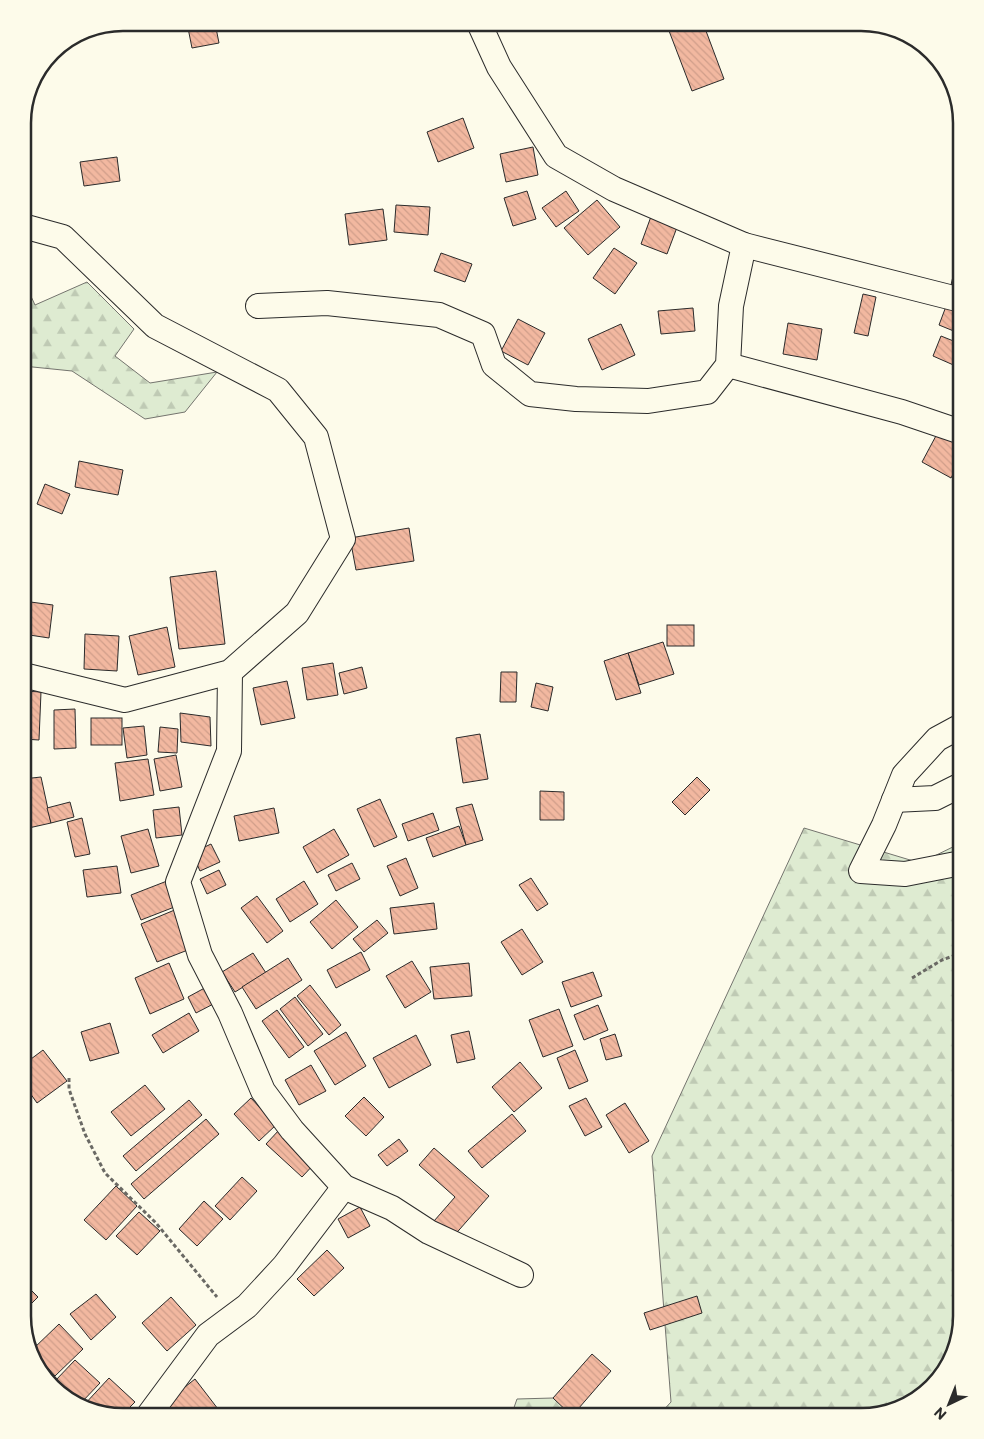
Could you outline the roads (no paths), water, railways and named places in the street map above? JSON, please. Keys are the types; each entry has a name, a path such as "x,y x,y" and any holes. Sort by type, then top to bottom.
{"street":[{"path":"483,31 499,67 556,156 614,189 744,245 953,298"},
{"path":"31,228 63,237 155,326 278,390 316,437 343,539 297,613 230,672 125,700 31,676"},
{"path":"258,306 326,303 439,315 482,334 494,365 530,394 576,399 648,401 708,392 728,365 732,306 744,245"},
{"path":"728,365 902,412 953,429"},
{"path":"230,672 229,750 178,882 200,954 230,1013 263,1091 292,1130 344,1187 392,1208 429,1232 521,1276"},
{"path":"953,731 937,739 904,775 884,825 861,871 905,874 953,865"},
{"path":"894,800 936,798 953,790"},
{"path":"154,1408 208,1335 248,1306 284,1266 344,1187"}]}
